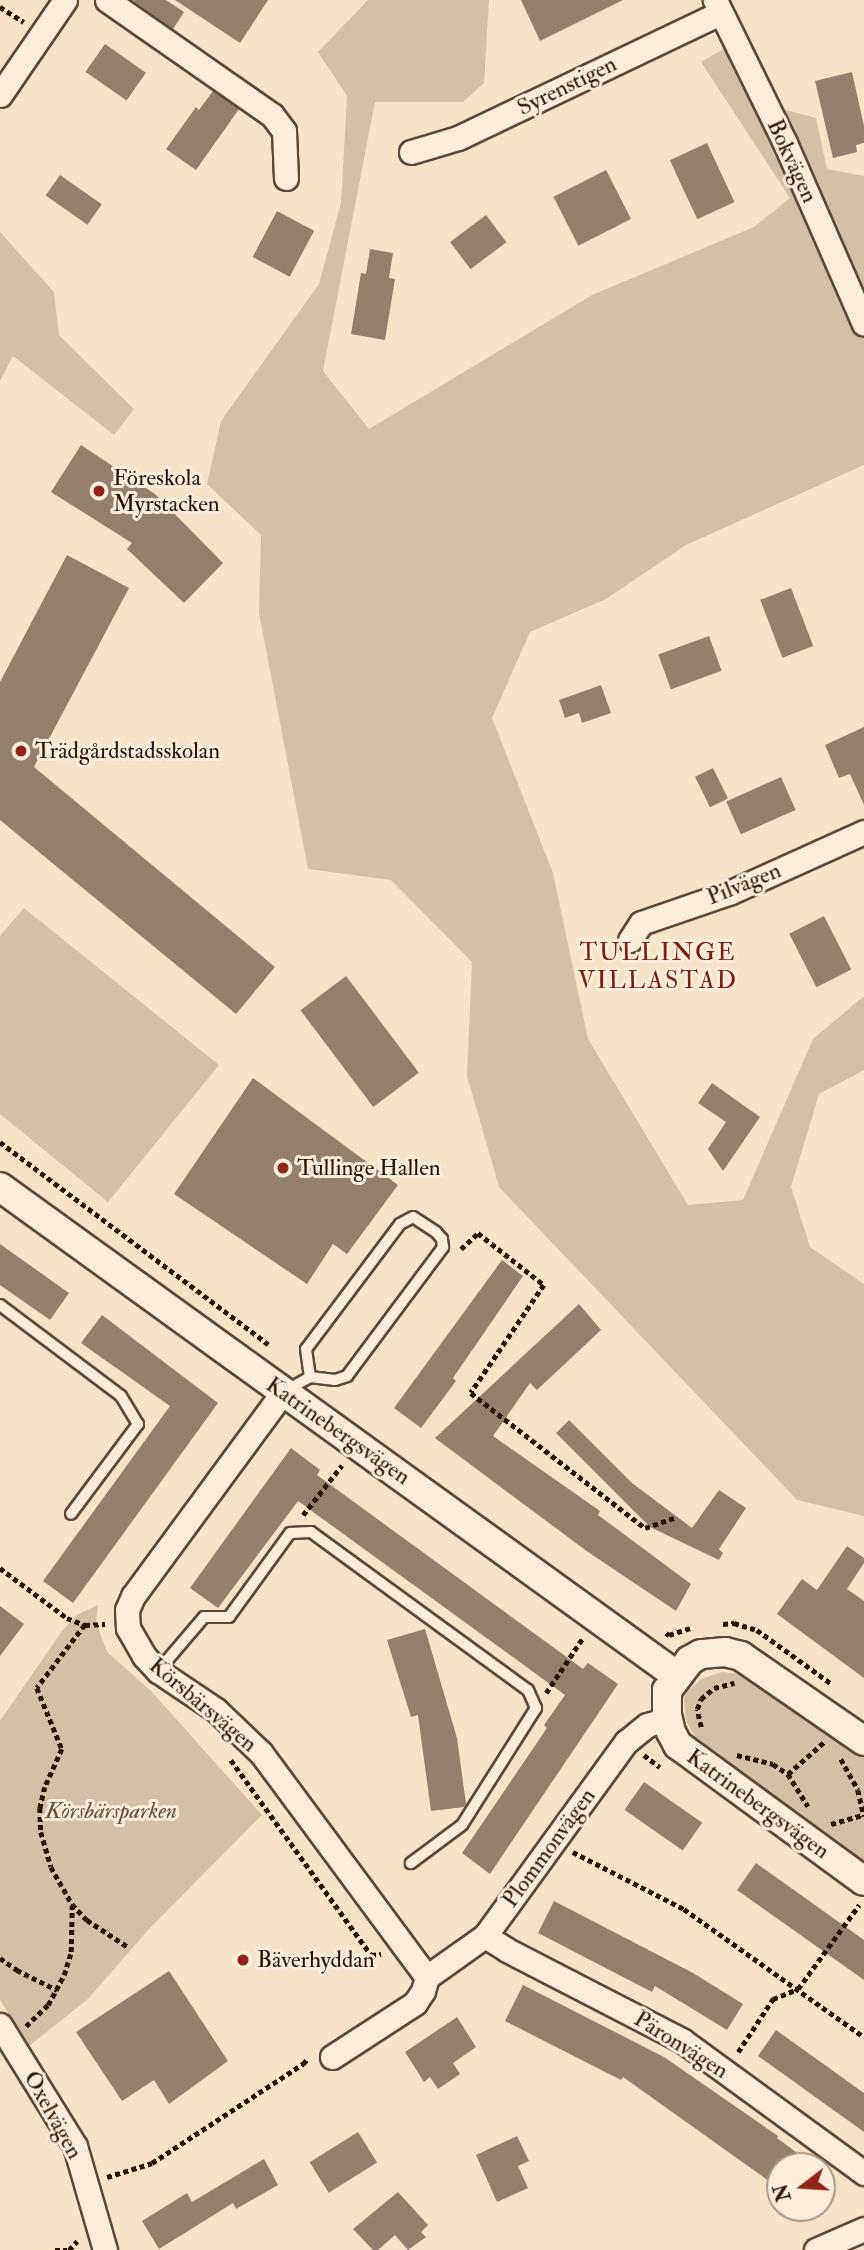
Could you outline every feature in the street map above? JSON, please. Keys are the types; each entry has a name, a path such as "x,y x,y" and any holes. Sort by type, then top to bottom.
{"street":[{"path":"0,95 65,0"},
{"path":"107,0 272,115 284,131 286,178"},
{"name":"Syrenstigen","path":"411,152 458,138 717,6"},
{"name":"Bokvägen","path":"717,6 785,144 864,324"},
{"name":"Pilvägen","path":"630,940 641,923 730,892 864,832"},
{"name":"Katrinebergsvägen","path":"0,1187 676,1675"},
{"name":"Körsbärsvägen","path":"283,1392 154,1566 127,1610 132,1640 158,1671 216,1710 261,1753 427,1977"},
{"path":"668,1719 666,1700 676,1675 690,1660 701,1654 725,1652 741,1656 864,1741"},
{"name":"Katrinebergsvägen","path":"668,1719 678,1745 864,1881"},
{"name":"Plommonvägen","path":"427,1977 485,1936 626,1742 647,1725 668,1719"},
{"name":"Päronvägen","path":"485,1936 683,2041 864,2174"},
{"path":"321,2056 415,2003 423,1991 427,1977"},
{"name":"Oxelvägen","path":"5,2033 75,2146 97,2233 105,2250"},
{"path":"816,2250 864,2229"}],"lane":[{"path":"283,1392 310,1377 335,1380 347,1376 443,1247 436,1232 413,1217 400,1224 306,1349 310,1377"},
{"path":"0,1306 121,1396 138,1424 71,1514"},
{"path":"158,1671 204,1617 229,1617 290,1533 311,1532 528,1690 536,1708 462,1825 411,1863"}],"path":[{"path":"0,1142 277,1352"},
{"path":"443,1247 457,1253 478,1233 544,1285 471,1393 645,1528 677,1517"},
{"path":"290,1533 342,1465"},
{"path":"0,1568 66,1618 85,1625 109,1623"},
{"path":"710,1625 734,1623 757,1630 843,1691"},
{"path":"85,1625 37,1688 62,1749 45,1787 40,1808 41,1832 51,1867 72,1904 100,1929 128,1947"},
{"path":"657,1627 668,1635 697,1625"},
{"path":"536,1708 582,1639"},
{"path":"705,1734 697,1715 701,1699 718,1686 741,1684"},
{"path":"820,1734 842,1760 858,1790 864,1816 831,1825 820,1816"},
{"path":"789,1773 826,1740"},
{"path":"728,1752 773,1765 789,1773 809,1808"},
{"path":"554,1842 684,1909 864,2037"},
{"path":"725,2071 773,1999 798,1989 864,1899"},
{"path":"5,2033 41,2011 57,1990 71,1952 72,1904"},
{"path":"0,1958 17,1970 57,1990"},
{"path":"85,2179 112,2177 152,2163 303,2064 321,2056"},
{"path":"55,2250 67,2250"}],"green space":[{"path":"368,0 489,0 484,83 463,102 375,102 323,371 369,429 592,295 754,227 790,198 701,62 729,46 759,103 816,118 827,169 864,176 864,465 686,545 606,599 530,632 492,718 553,873 588,1039 688,1205 743,1200 813,1039 864,996 864,1070 819,1094 791,1187 810,1247 864,1284 864,1516 797,1500 499,1187 467,1076 472,962 391,880 308,869 259,613 261,535 207,484 221,421 319,284 341,203 347,96 318,52"},
{"path":"0,232 54,292 59,335 134,409 114,435 13,356 0,381"},
{"path":"24,908 219,1065 108,1202 0,1114 0,936"},
{"name":"Körsbärsparken","path":"98,1605 96,1622 107,1652 151,1691 262,1815 149,1929 88,1999 29,2046 0,2000 0,1721 62,1631 77,1615"},
{"path":"722,1672 741,1674 766,1686 864,1755 864,1868 704,1750 696,1739 686,1721 684,1698 701,1679"}],"building":[{"path":"132,0 166,0 184,12 173,29"},
{"path":"175,0 268,0 240,43"},
{"path":"521,0 623,0 540,41"},
{"path":"105,44 146,73 126,101 85,72"},
{"path":"852,72 864,126 864,143 856,145 857,152 833,158 815,81"},
{"path":"213,91 239,109 196,170 166,149 196,107 199,110"},
{"path":"707,143 734,202 697,219 670,160"},
{"path":"606,170 631,219 578,246 553,197"},
{"path":"60,175 102,204 87,225 46,195"},
{"path":"277,211 314,231 290,277 253,257"},
{"path":"486,215 506,242 471,269 450,242"},
{"path":"370,249 393,253 389,278 395,279 385,340 351,334 361,273 366,274"},
{"path":"81,445 155,494 223,563 184,603 127,549 132,543 51,492"},
{"path":"67,555 129,588 34,767 275,967 236,1014 0,820 0,682"},
{"path":"791,588 813,646 782,658 760,600"},
{"path":"709,636 722,671 671,689 658,654"},
{"path":"601,685 611,713 582,723 579,713 565,718 559,700"},
{"path":"864,727 864,805 850,774 839,778 825,745"},
{"path":"713,768 728,799 710,807 695,777"},
{"path":"781,777 796,810 741,834 726,801"},
{"path":"824,916 851,969 816,987 789,934"},
{"path":"346,976 419,1073 373,1107 300,1010"},
{"name":"Tullinge Hallen","path":"253,1078 398,1185 347,1254 333,1244 307,1284 174,1194"},
{"path":"712,1083 760,1117 723,1171 708,1149 726,1122 698,1103"},
{"path":"0,1244 69,1293 50,1320 0,1285"},
{"path":"502,1260 523,1276 453,1378 456,1381 421,1428 394,1408"},
{"path":"579,1304 601,1330 537,1390 530,1383 493,1436 600,1511 598,1515 691,1584 676,1611 588,1552 435,1438"},
{"path":"102,1315 218,1403 73,1603 43,1581 170,1406 81,1343"},
{"path":"569,1420 632,1483 692,1528 719,1490 746,1508 719,1549 723,1553 719,1560 650,1527 556,1433"},
{"path":"291,1448 320,1470 317,1475 583,1669 588,1663 618,1684 490,1874 462,1853 547,1728 544,1725 565,1695 298,1501 218,1608 190,1588"},
{"path":"847,1546 864,1558 864,1563 847,1589 864,1601 864,1678 777,1614 802,1579 817,1590"},
{"path":"0,1606 24,1624 0,1656"},
{"path":"425,1629 457,1738 466,1804 464,1807 431,1811 418,1715 411,1717 387,1640"},
{"path":"644,1782 702,1823 683,1851 624,1810"},
{"path":"756,1863 864,1940 864,1980 737,1890"},
{"path":"554,1901 693,1973 743,2004 727,2030 655,1986 652,1992 538,1933"},
{"path":"169,1971 228,2061 169,2104 154,2080 122,2101 76,2032"},
{"path":"523,1985 664,2057 778,2136 777,2138 796,2152 766,2152 766,2179 623,2077 621,2080 505,2021"},
{"path":"457,2017 476,2047 453,2063 460,2074 438,2089 430,2077 424,2082 405,2052"},
{"path":"776,2030 864,2093 864,2132 758,2056"},
{"path":"358,2132 377,2163 329,2193 310,2162"},
{"path":"517,2136 529,2161 518,2166 528,2188 497,2202 476,2155"},
{"path":"264,2159 278,2185 236,2209 233,2203 159,2249 142,2221 187,2193 192,2202"},
{"path":"398,2192 428,2225 421,2232 426,2237 408,2250 395,2235 378,2250 373,2250 353,2229"}],"place":[{"name":"Föreskola Myrstacken","path":"99,491"},
{"name":"Trädgårdstadsskolan","path":"21,751"},
{"name":"Tullinge Hallen","path":"283,1168"},
{"name":"Bäverhyddan","path":"243,1960"}],"district":[{"name":"TULLINGE VILLASTAD","path":"658,967"}]}
